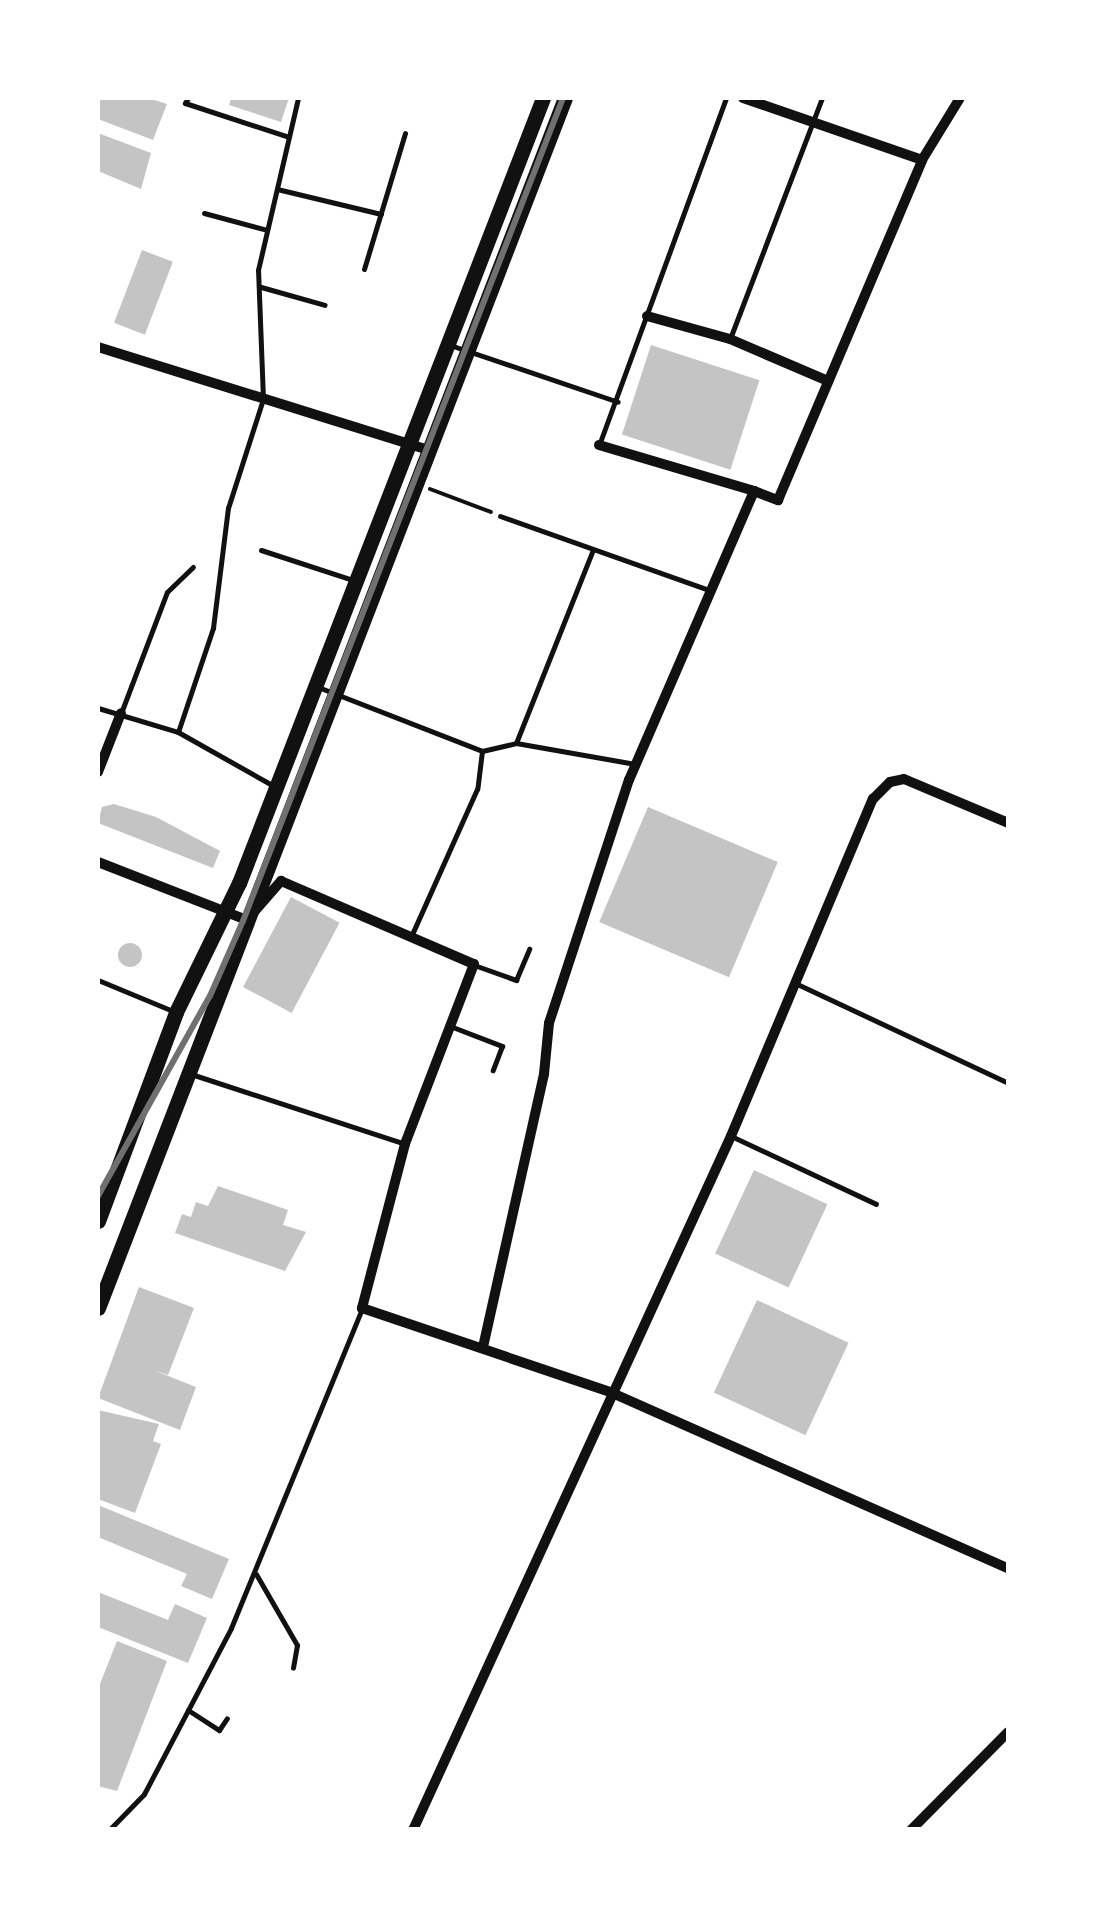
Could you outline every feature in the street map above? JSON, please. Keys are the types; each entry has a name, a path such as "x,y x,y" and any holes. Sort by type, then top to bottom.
{"main road":[{"path":"98,1221 176,1012 228,911 542,98"},
{"path":"98,1308 566,98"}],"street":[{"path":"743,98 766,101 922,160"},
{"path":"600,446 778,500 922,160 960,98"},
{"path":"647,316 730,339 828,381"},
{"path":"98,347 429,450"},
{"path":"483,1347 544,1074 548,1023 635,764 754,492"},
{"path":"98,772 121,713"},
{"path":"413,1830 610,1392 731,1136 873,799 890,782 923,783 1008,824"},
{"path":"98,862 246,920 280,882 412,934 474,964 405,1144 362,1308 610,1392 1008,1568"},
{"path":"912,1830 1008,1732"}],"lane":[{"path":"188,98 185,103 289,137"},
{"path":"178,732 213,628 228,508 263,399 259,287 267,230 298,98"},
{"path":"600,446 726,98"},
{"path":"730,339 822,98"},
{"path":"364,269 405,133"},
{"path":"276,189 380,214"},
{"path":"204,213 267,230"},
{"path":"259,287 325,305"},
{"path":"448,344 618,402"},
{"path":"500,516 592,552 711,590"},
{"path":"260,550 356,581"},
{"path":"516,743 592,552"},
{"path":"121,713 167,592 193,567"},
{"path":"316,686 482,751 516,743 635,764"},
{"path":"98,708 178,732 276,788"},
{"path":"412,934 477,789 482,751"},
{"path":"474,964 516,980 529,950"},
{"path":"98,980 176,1012"},
{"path":"795,983 1008,1083"},
{"path":"450,1026 502,1046 493,1070"},
{"path":"191,1074 405,1144"},
{"path":"731,1136 876,1204"},
{"path":"109,1830 144,1794 255,1572 362,1308"},
{"path":"255,1572 263,1596 298,1645 293,1668"},
{"path":"188,1710 220,1730 228,1718"}],"path":[{"path":"416,484 500,516"}],"building":[{"path":"98,98 148,98 167,104 153,140 98,119"},
{"path":"231,98 289,98 281,122 229,105"},
{"path":"98,133 151,153 141,189 98,171"},
{"path":"142,250 173,262 145,335 114,323"},
{"path":"651,345 759,380 730,470 622,434"},
{"path":"114,804 156,817 220,851 213,868 98,823 102,807"},
{"path":"648,807 778,862 729,977 599,922"},
{"path":"291,897 340,923 292,1013 243,987"},
{"path":"130,943 142,955 130,967 118,955"},
{"path":"754,1170 827,1204 789,1288 715,1253"},
{"path":"218,1186 288,1210 283,1225 306,1232 285,1271 175,1233 182,1214 191,1217 196,1202 208,1206"},
{"path":"139,1287 194,1308 168,1375 153,1370 196,1387 180,1430 98,1398"},
{"path":"757,1300 849,1343 805,1435 714,1392"},
{"path":"98,1410 159,1424 153,1441 161,1444 135,1513 98,1499"},
{"path":"98,1505 229,1559 212,1599 181,1586 187,1574 98,1537"},
{"path":"98,1592 168,1620 175,1604 207,1618 188,1663 98,1627"},
{"path":"117,1641 167,1661 117,1791 98,1786 98,1689"}],"railway":[{"path":"98,1196 210,996 243,921 563,98"}]}
